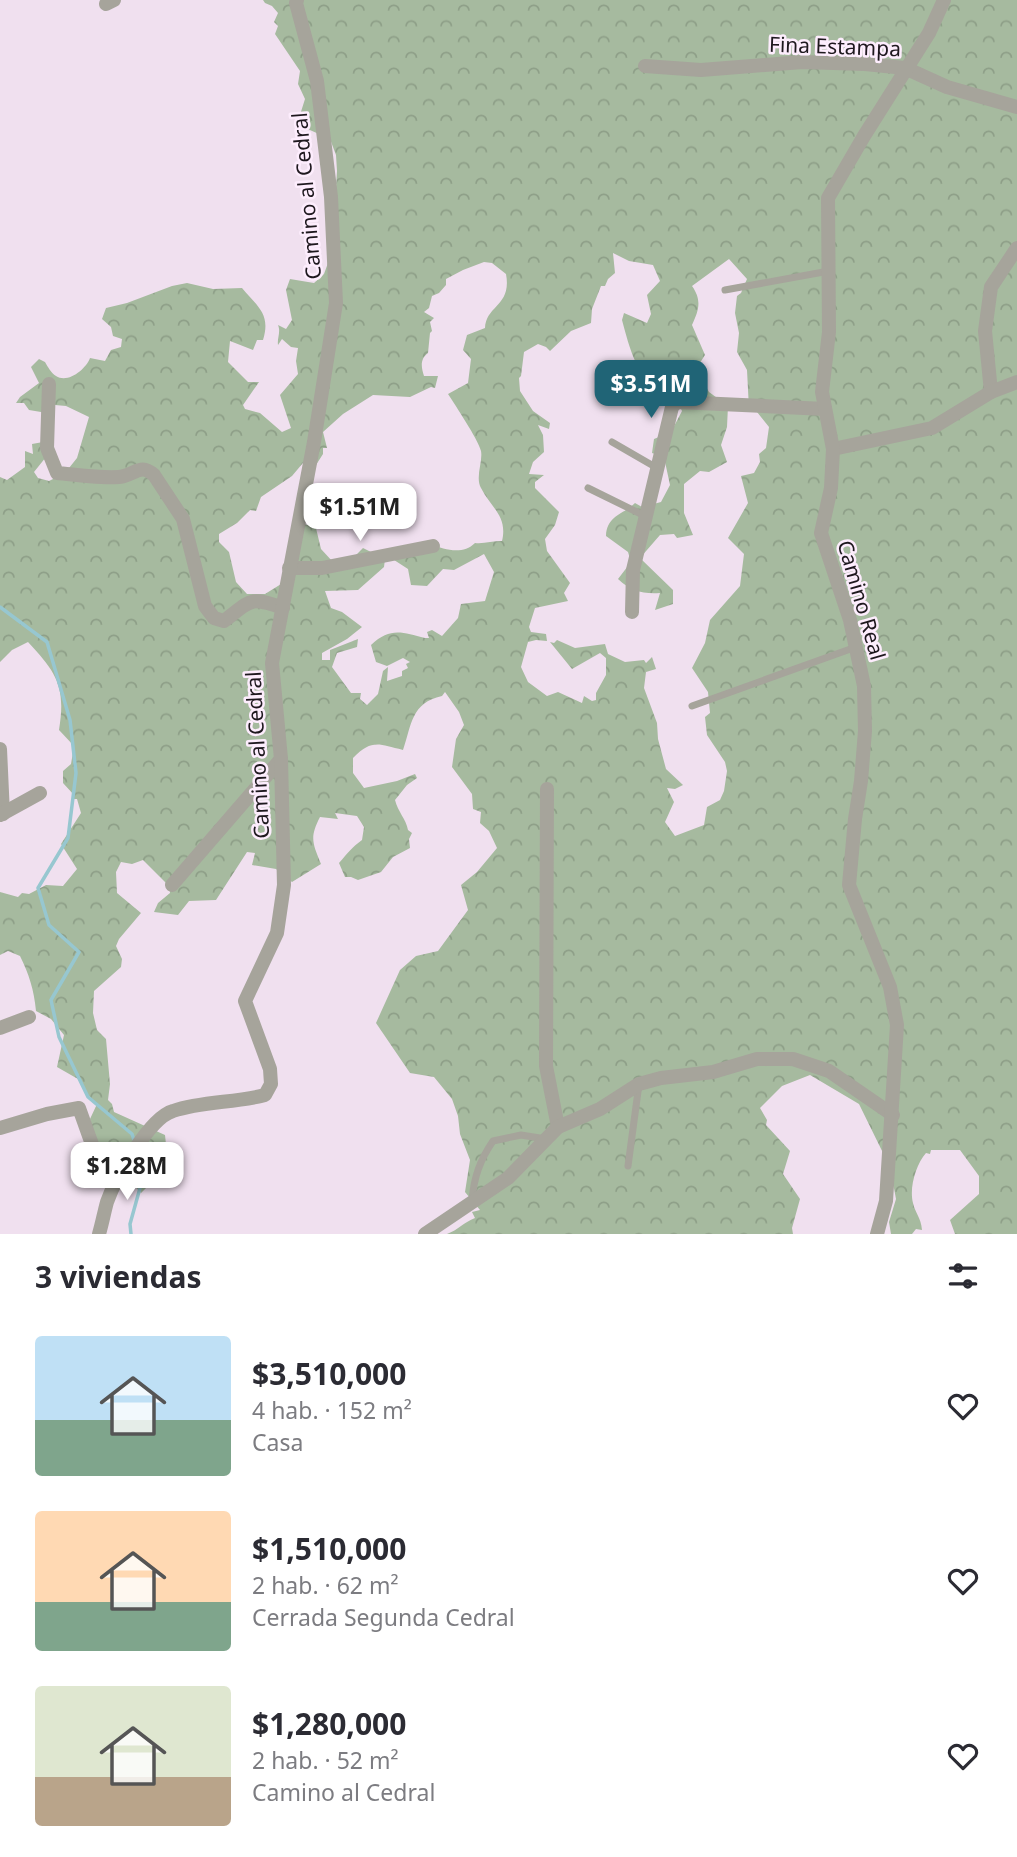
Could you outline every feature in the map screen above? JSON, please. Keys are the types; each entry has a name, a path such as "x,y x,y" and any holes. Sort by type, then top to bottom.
{"street":[{"name":"Camino al Cedral","path":"99,1234 117,1180 160,1117 171,1111 265,1095 271,1084 270,1069 245,1001 277,933 284,885 281,759 272,663 314,442 336,303 331,197 317,81 297,0"},
{"name":"Camino Real","path":"877,1234 886,1201 897,1025 890,987 849,885 861,781 864,686 850,620 821,533 831,488 833,449 822,392 829,332 828,198 905,68 929,33 944,0"},
{"name":"Fina Estampa","path":"645,65 701,70 802,62 905,68 947,87 1017,107"},
{"path":"992,392 985,331 990,287 1017,248"},
{"path":"833,449 933,428 992,392 1017,382"},
{"path":"49,384 47,448 57,473 123,477 140,469 148,469 183,519 205,606 214,618 225,621 247,603 259,600 283,608"},
{"path":"632,612 633,570 672,407 677,402 825,409"},
{"path":"289,568 322,568 433,546"},
{"path":"0,749 1,815 40,793"},
{"path":"172,885 281,759"},
{"path":"547,789 546,1066 558,1127"},
{"path":"0,1028 29,1017"},
{"path":"425,1234 508,1178 558,1127 600,1109 639,1084 661,1078 713,1072 757,1059 793,1059 829,1071 892,1115"},
{"path":"0,1128 79,1108 99,1164 117,1180"}],"lane":[{"path":"725,290 830,271"},
{"path":"612,442 657,468"},
{"path":"588,488 646,516"},
{"path":"692,706 856,647"},
{"path":"628,1166 639,1084"},
{"path":"472,1204 473,1186 480,1160 493,1141 521,1135 547,1139"}],"green space":[{"path":"263,0 1017,0 1017,1234 955,1234 950,1220 979,1194 979,1176 960,1150 931,1150 919,1163 912,1190 913,1203 922,1230 916,1229 912,1234 891,1234 889,1222 896,1199 893,1183 885,1157 859,1104 810,1075 782,1086 760,1108 767,1120 766,1125 790,1151 783,1174 800,1199 792,1228 793,1234 447,1234 475,1218 472,1212 480,1210 465,1192 470,1160 460,1134 458,1116 452,1099 434,1077 410,1073 376,1023 400,970 416,956 438,951 468,910 461,885 477,872 497,848 489,831 480,823 481,812 473,809 472,794 452,767 456,739 464,725 459,712 445,692 418,709 403,750 376,745 365,748 353,758 353,773 364,788 415,774 417,778 407,785 395,800 408,830 412,833 409,839 410,848 393,857 381,872 358,880 345,877 339,863 362,840 364,827 357,816 335,813 338,819 320,817 314,830 314,846 321,864 292,882 276,869 252,865 255,853 247,852 216,900 189,901 178,915 154,912 158,903 170,893 170,887 143,860 132,864 121,862 116,872 117,893 141,913 116,946 122,959 121,967 94,991 93,1013 97,1030 106,1039 110,1084 108,1100 114,1112 165,1135 170,1181 162,1184 152,1182 141,1193 95,1143 90,1119 97,1104 85,1092 78,1079 57,1067 64,1035 51,1019 36,1011 31,982 20,956 8,951 0,955 0,892 18,897 22,893 29,894 46,885 63,886 77,869 61,844 81,813 77,799 73,799 74,795 63,783 63,771 71,764 74,746 59,730 61,702 57,681 28,642 12,650 0,662 0,477 7,480 25,467 25,451 33,454 32,444 43,442 46,457 34,472 38,478 49,481 53,479 53,474 65,473 77,458 89,417 66,406 55,405 47,413 29,410 24,403 16,403 39,383 31,367 39,359 45,362 54,375 66,378 81,371 90,358 105,361 111,350 121,347 122,339 113,336 111,327 102,319 106,308 187,283 213,289 242,288 258,306 264,317 263,340 257,340 253,350 230,341 228,362 248,382 259,382 243,405 245,409 260,413 282,432 291,428 280,395 298,374 298,348 291,347 282,339 278,345 278,325 286,329 292,320 286,290 290,279 314,283 324,274 332,252 337,171 336,155 330,139 301,126 299,118 305,99 298,84 300,71 275,34 278,26 274,22 278,13","holes":["613,253 629,261 653,265 660,281 647,295 651,314 647,323 624,313 622,320 640,371 651,385 665,385 674,394 682,411 671,432 654,439 652,453 664,457 670,485 661,502 642,507 635,503 612,519 606,536 628,552 631,562 618,579 637,591 660,593 655,610 673,604 673,590 640,558 660,535 674,534 677,538 693,535 684,513 684,484 700,471 709,472 727,462 721,445 727,427 728,406 709,392 696,369 705,355 692,325 698,305 692,286 729,259 747,279 737,296 735,313 739,333 737,352 747,370 749,409 757,412 769,427 766,448 759,454 760,462 754,473 741,476 748,503 728,538 744,554 740,586 710,620 705,643 692,668 708,692 710,713 705,717 707,735 725,762 727,771 724,791 720,800 707,807 704,825 675,836 665,822 674,802 667,788 675,789 683,785 666,769 657,723 644,688 646,672 656,669 652,657 646,663 644,660 625,662 608,654 605,644 575,648 557,640 550,642 572,669 600,653 606,658 606,675 596,693 596,700 592,701 584,696 582,703 558,692 547,696 528,682 521,667 528,642 547,641 546,634 531,632 529,627 535,608 568,601 564,593 570,583 547,551 545,539 555,525 559,512 535,488 535,482 544,475 529,474 533,462 544,452 543,435 538,425 549,429 550,423 533,411 520,391 519,378 524,352 538,344 550,351 571,331 591,323 592,309 601,286 605,286 615,273","484,262 492,263 506,274 505,293 486,320 485,328 467,335 463,350 471,359 468,383 448,394 481,451 479,484 501,519 502,541 475,543 459,550 431,544 391,558 408,569 411,585 427,586 443,569 454,570 484,554 494,572 485,601 461,604 458,618 442,636 432,630 427,632 429,638 396,632 384,635 371,645 376,662 387,666 403,658 410,662 406,664 408,668 402,671 402,676 387,681 388,667 383,671 378,694 367,705 360,699 361,693 351,693 332,667 337,653 357,647 358,639 330,650 330,660 322,660 322,653 362,627 342,612 331,608 325,591 358,590 384,567 385,559 363,548 349,562 333,562 321,549 315,524 307,525 301,522 286,581 265,594 247,594 236,582 229,552 219,542 219,534 237,523 250,510 256,511 261,497 292,476 308,457 316,465 323,454 323,448 327,448 323,432 343,414 373,395 410,397 431,387 435,388 438,376 424,376 422,369 432,331 430,322 434,318 424,312 429,308 432,296 446,285 446,279"]}],"waterway":[{"path":"0,607 47,642 70,720 76,773 68,838 38,888 49,925 79,952 51,1000 59,1037 88,1097 132,1134 135,1143"},
{"path":"131,1234 130,1224 145,1170 139,1154"}]}
